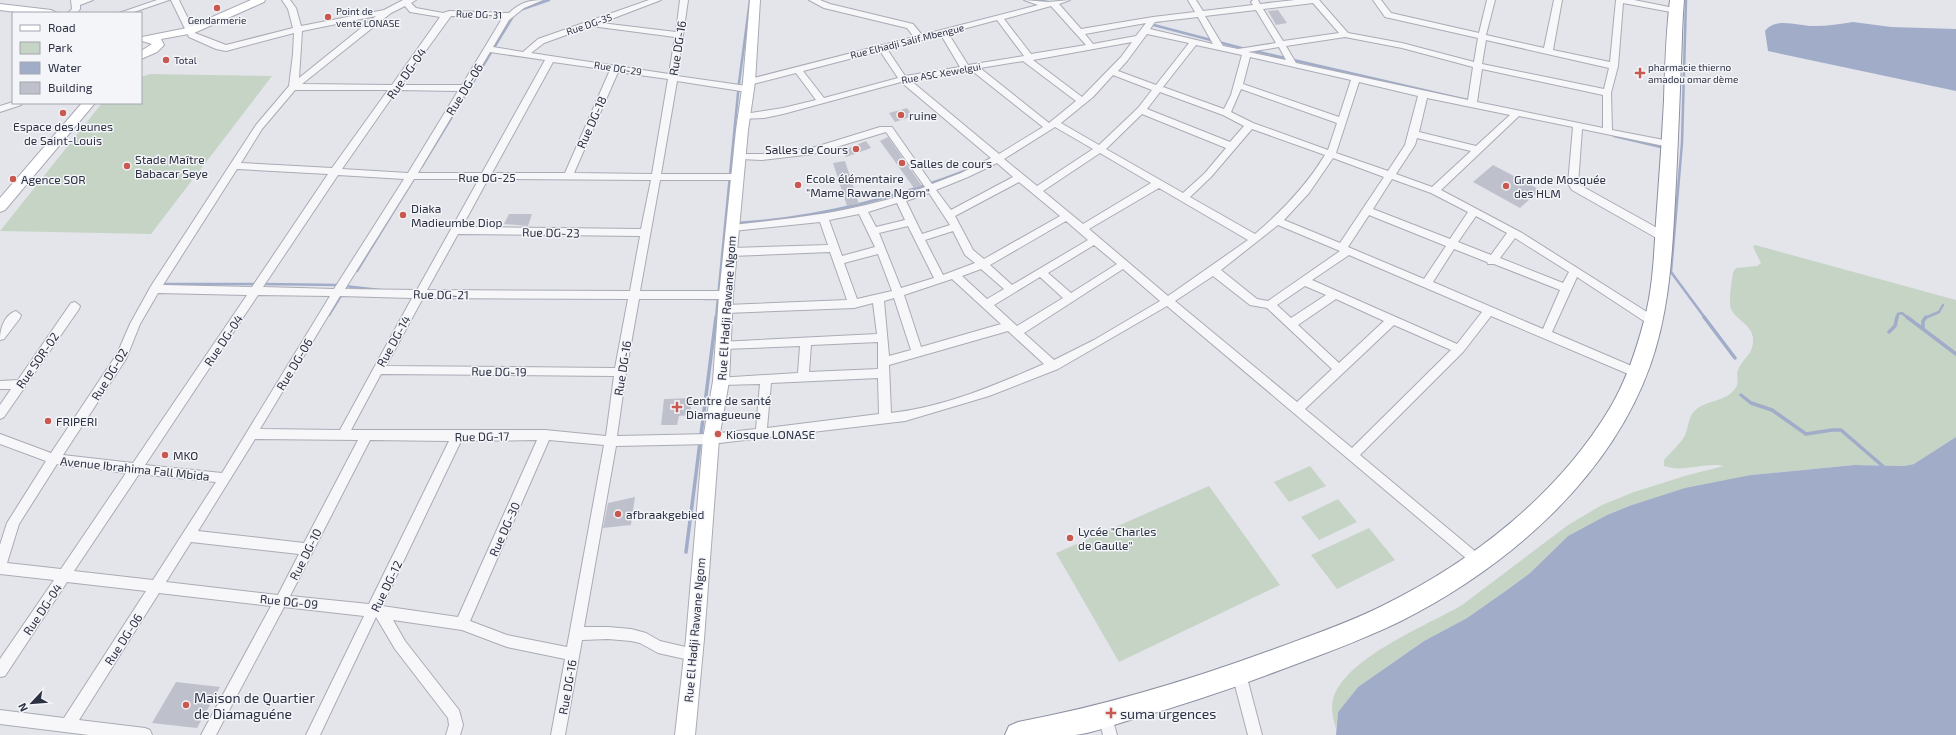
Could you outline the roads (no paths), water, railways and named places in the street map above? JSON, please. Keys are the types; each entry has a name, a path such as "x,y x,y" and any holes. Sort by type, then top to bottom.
{"highway":[{"path":"1018,735 1107,725 1342,635 1400,609 1478,561 1549,503 1579,470 1613,423 1637,373 1654,322 1660,287 1664,237 1676,6"}],"street":[{"path":"72,12 76,2 90,0"},
{"path":"126,12 165,0"},
{"path":"175,0 187,31 195,37 226,48 298,29 388,11 409,1"},
{"path":"142,55 187,31 260,0"},
{"path":"286,0 296,14 298,29 293,87 464,88"},
{"name":"Rue DG-06","path":"68,724 226,478 338,291 411,176 509,15 519,3 539,0"},
{"name":"Rue DG-35","path":"526,54 532,47 541,41 657,0"},
{"name":"Rue DG-16","path":"558,735 612,441 620,372 656,176 680,35 684,0"},
{"name":"Rue El Hadji Rawane Ngom","path":"685,735 694,655 711,439 721,381 726,302 755,0"},
{"path":"813,0 827,6 910,26 919,37"},
{"path":"1028,0 1051,4 1079,32 1092,48"},
{"name":"Rue Elhadji Salif Mbengue","path":"748,85 919,37 1066,0"},
{"path":"1192,0 1220,48"},
{"path":"1079,32 1255,3 1315,0 1345,35"},
{"path":"1377,0 1388,15 1614,66"},
{"path":"1472,105 1477,65 1490,0"},
{"path":"1548,51 1558,0"},
{"path":"1608,132 1607,93 1614,66 1619,2 1622,0 1676,6"},
{"name":"Rue DG-31","path":"409,1 413,10 447,14 509,15"},
{"path":"1255,3 1293,64"},
{"path":"0,7 42,12"},
{"name":"Rue DG-02","path":"0,564 14,523 34,487 122,356 136,324 155,289 235,166 255,132 293,87 343,45 388,11"},
{"name":"Rue DG-04","path":"0,671 257,290 334,173 447,14"},
{"path":"999,18 1028,59 1082,101"},
{"path":"733,228 823,218 862,209 932,190 999,159 1053,126 1082,101 1112,72 1143,35 1153,19"},
{"path":"591,24 680,35"},
{"path":"145,39 187,31"},
{"path":"943,31 969,67 1053,126 1100,149 1255,239"},
{"path":"1143,35 1194,42 1472,105 1669,144"},
{"name":"Rue ASC Xewelgui","path":"744,117 772,114 903,79 1092,48 1143,35"},
{"path":"1234,51 1345,35 1402,46 1477,65 1607,93"},
{"path":"145,39 158,42 156,48"},
{"path":"1037,191 1100,149 1141,110 1194,42"},
{"path":"882,47 903,79 1478,561"},
{"name":"Rue DG-29","path":"488,50 526,54 673,77 748,85"},
{"path":"1226,113 1238,85 1247,54"},
{"name":"Rue DG-14","path":"342,435 551,58"},
{"name":"Rue DG-18","path":"568,177 616,68"},
{"path":"798,70 821,100"},
{"path":"1112,72 1226,113 1250,125 1332,153 1434,191 1513,233 1654,322"},
{"name":"Rue DG-17","path":"252,434 366,436 545,435 612,441 711,439 886,420 932,410 992,392 1054,366 1115,334 1214,270 1278,221 1296,203 1332,153 1356,79"},
{"path":"1238,85 1342,121"},
{"path":"1270,305 1344,250 1367,211 1410,145 1423,94"},
{"path":"0,109 15,104"},
{"path":"0,207 88,104"},
{"path":"1141,110 1233,147"},
{"path":"1434,191 1516,114"},
{"path":"1184,198 1208,175 1250,125"},
{"path":"1578,126 1573,184 1575,188 1664,237"},
{"path":"740,156 762,157 812,151 883,129 889,129 949,216 969,252 1011,290"},
{"path":"1414,134 1478,150"},
{"name":"Rue DG-25","path":"235,166 334,173 411,176 738,177"},
{"path":"949,216 1020,178"},
{"path":"1082,229 1159,184"},
{"path":"900,199 940,280"},
{"path":"862,209 874,231 898,293 917,353"},
{"path":"1367,211 1492,261 1566,288"},
{"path":"1426,284 1474,211"},
{"name":"Rue DG-21","path":"155,289 338,291 420,294 634,295 726,302 854,304 898,293 982,265 1067,216"},
{"path":"823,218 840,260 854,304"},
{"path":"1278,221 1637,373"},
{"path":"874,231 911,222"},
{"path":"919,238 956,227"},
{"name":"Rue DG-23","path":"456,230 646,233"},
{"path":"1492,261 1513,233"},
{"path":"986,305 1095,240"},
{"path":"731,252 834,248"},
{"path":"840,260 881,249"},
{"path":"721,381 803,377 884,367 917,353 1013,329 1070,298 1124,264"},
{"path":"1214,270 1254,302 1270,305 1339,369"},
{"path":"1545,335 1574,271"},
{"path":"1041,272 1070,298"},
{"path":"954,275 1054,366"},
{"path":"1304,281 1459,349"},
{"path":"1291,324 1334,295"},
{"path":"878,298 883,338 886,420"},
{"name":"Rue SOR-02","path":"0,414 75,306"},
{"path":"1352,456 1459,349 1489,311"},
{"path":"0,336 16,315"},
{"path":"1297,409 1391,320"},
{"path":"724,345 883,338"},
{"path":"803,377 806,341"},
{"name":"Rue DG-19","path":"377,370 620,372"},
{"path":"761,434 766,379"},
{"path":"0,385 20,384"},
{"name":"Rue DG-30","path":"462,624 545,435"},
{"name":"Rue DG-10","path":"208,735 281,601 366,436"},
{"name":"Rue DG-12","path":"313,735 378,611 458,436"},
{"name":"Avenue Ibrahima Fall Mbida","path":"0,439 54,459 226,478"},
{"path":"189,536 308,549"},
{"name":"Rue DG-09","path":"0,568 378,611 462,624 507,641 573,654"},
{"path":"378,611 400,645 454,715 456,724 453,735"},
{"path":"577,634 630,634 648,640 652,645 658,647 694,655"},
{"path":"1239,674 1256,735"},
{"path":"0,717 68,724 140,735"}],"water":[{"path":"1853,22 1891,27 1956,29 1956,91 1768,51 1765,31 1775,24 1788,23 1820,26"},
{"path":"1956,437 1956,735 1336,735 1338,712 1358,687 1424,641 1467,618 1530,573 1568,536 1607,515 1629,506 1685,488 1751,475 1854,465 1904,466 1914,464"}],"waterway":[{"path":"520,10 549,0"},
{"path":"718,299 739,83 750,0"},
{"path":"1036,0 1048,2"},
{"path":"1686,0 1682,143 1671,272 1705,318"},
{"path":"422,166 515,13"},
{"path":"1141,23 1161,21"},
{"path":"1150,24 1245,49"},
{"path":"1250,50 1467,100"},
{"path":"1614,136 1665,148"},
{"path":"735,223 765,221 825,212 884,198 970,169"},
{"path":"357,271 416,175"},
{"path":"160,284 257,284"},
{"path":"262,284 339,285"},
{"path":"344,286 380,290"},
{"path":"329,315 342,294"},
{"path":"704,299 718,299"},
{"path":"716,318 718,299"},
{"path":"1925,318 1939,312 1943,305"},
{"path":"1897,318 1898,314 1902,313 1908,318"},
{"path":"686,552 716,317"},
{"path":"1704,317 1735,358"},
{"path":"1889,332 1895,326 1897,317"},
{"path":"1907,317 1956,354"},
{"path":"1923,328 1923,321 1925,318"},
{"path":"1741,395 1751,403 1772,410 1806,434 1841,430 1885,468"},
{"path":"58,463 74,466"}],"place":[{"name":"Gendarmerie","path":"217,8"},
{"name":"Point de vente LONASE","path":"328,17"},
{"name":"Total","path":"166,60"},
{"name":"pharmacie thierno amadou omar dème","path":"1640,73"},
{"name":"Espace des Jeunes de Saint-Louis","path":"63,113"},
{"name":"ruine","path":"901,115"},
{"name":"Salles de Cours","path":"856,149"},
{"name":"Salles de cours","path":"902,163"},
{"name":"Stade Maître Babacar Seye","path":"127,166"},
{"name":"Agence SOR","path":"13,179"},
{"name":"Ecole élémentaire \"Mame Rawane Ngom\"","path":"798,185"},
{"name":"Grande Mosquée des HLM","path":"1506,186"},
{"name":"Diaka Madieumbe Diop","path":"403,215"},
{"name":"Centre de santé Diamagueune","path":"677,407"},
{"name":"FRIPERI","path":"48,421"},
{"name":"Kiosque LONASE","path":"718,434"},
{"name":"MKO","path":"165,455"},
{"name":"afbraakgebied","path":"618,514"},
{"name":"Lycée \"Charles de Gaulle\"","path":"1070,538"},
{"name":"Maison de Quartier de Diamaguéne","path":"186,705"},
{"name":"suma urgences","path":"1111,713"}]}
